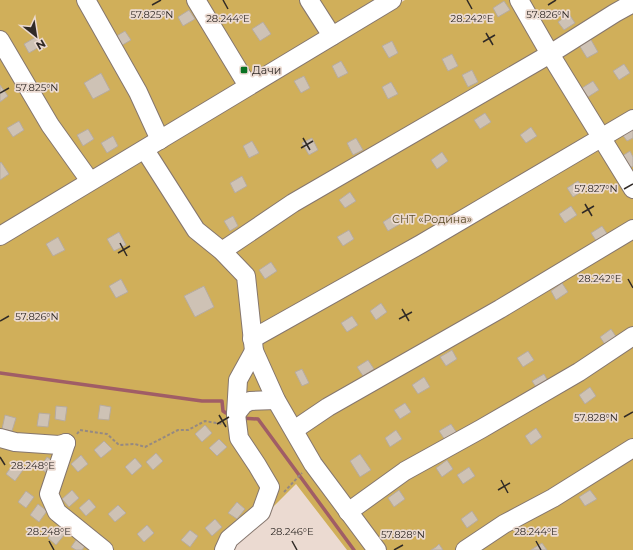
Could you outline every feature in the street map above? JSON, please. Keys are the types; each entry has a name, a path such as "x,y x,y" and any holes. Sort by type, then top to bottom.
{"street":[{"path":"86,0 138,92 160,140"},
{"path":"196,0 248,86"},
{"path":"309,0 332,36"},
{"path":"2,230 145,150 248,86 392,0"},
{"path":"519,0 550,54 633,189"},
{"path":"222,251 293,203 550,54 633,3"},
{"path":"0,40 50,124 90,181"},
{"path":"224,550 229,539 261,512 270,487 239,438 236,414 238,380 253,345 633,119"},
{"path":"145,150 196,230 222,251 246,276 253,345 276,400 313,464 377,550"},
{"path":"294,430 328,407 500,309 633,229"},
{"path":"348,512 405,471 481,429 578,372 633,336"},
{"path":"236,414 244,404 250,401 276,400"},
{"path":"0,438 15,442 59,446 66,443"},
{"path":"66,443 49,494 57,512 104,550"},
{"path":"465,550 504,524 553,498 633,448"}],"path":[{"path":"66,443 74,439 80,430 107,434 119,445 135,444 145,447 178,430 188,430 205,421 226,425 239,438"},
{"path":"289,488 306,470"}],"green space":[{"path":"0,0 377,0 0,227"},
{"name":"СНТ «Родина»","path":"405,0 633,0 633,550 347,550 296,484 273,507 271,499 220,550 0,550 0,244"}],"building":[{"path":"504,1 510,10 498,17 493,8"},
{"path":"189,10 195,19 183,26 178,17"},
{"path":"569,14 575,23 564,30 558,22"},
{"path":"263,22 271,34 260,41 252,29"},
{"path":"125,31 131,40 119,47 113,38"},
{"path":"36,37 41,46 29,53 24,44"},
{"path":"590,38 598,52 587,58 579,45"},
{"path":"392,41 398,53 389,58 382,46"},
{"path":"452,54 458,66 448,71 442,59"},
{"path":"341,61 348,73 338,78 332,66"},
{"path":"624,64 630,73 619,80 613,71"},
{"path":"472,70 478,82 468,87 462,75"},
{"path":"101,73 110,90 93,99 84,83"},
{"path":"304,76 310,88 301,93 294,81"},
{"path":"593,81 599,90 588,97 582,88"},
{"path":"391,82 398,94 388,99 382,87"},
{"path":"0,85 8,96 0,102"},
{"path":"485,113 491,122 480,129 474,120"},
{"path":"19,121 24,130 13,137 7,128"},
{"path":"633,126 633,138 627,141 621,133"},
{"path":"531,127 537,136 526,143 520,135"},
{"path":"88,129 94,139 83,146 77,135"},
{"path":"113,136 118,146 107,153 101,143"},
{"path":"312,138 318,150 309,155 302,143"},
{"path":"356,138 363,150 353,155 347,143"},
{"path":"252,141 259,153 249,158 243,146"},
{"path":"630,151 633,157 633,166 627,170 619,158"},
{"path":"442,152 448,161 437,169 431,160"},
{"path":"1,162 9,174 0,180 0,163"},
{"path":"242,176 247,186 235,193 230,183"},
{"path":"578,181 584,190 573,197 567,188"},
{"path":"350,192 356,201 345,208 339,200"},
{"path":"571,206 577,215 565,223 559,214"},
{"path":"394,215 400,224 388,231 383,222"},
{"path":"233,216 238,226 230,231 224,221"},
{"path":"602,226 608,235 597,242 591,233"},
{"path":"349,230 354,239 343,246 337,237"},
{"path":"119,232 126,245 114,251 107,239"},
{"path":"58,237 65,250 53,256 46,244"},
{"path":"271,262 277,271 265,279 259,270"},
{"path":"121,279 128,292 116,298 109,286"},
{"path":"562,283 568,292 556,300 551,291"},
{"path":"204,286 214,307 195,317 184,296"},
{"path":"381,303 387,312 376,320 370,311"},
{"path":"352,316 358,325 347,332 341,323"},
{"path":"611,329 617,338 606,346 600,337"},
{"path":"452,350 457,359 446,366 440,357"},
{"path":"528,351 534,360 523,367 517,358"},
{"path":"368,360 374,369 363,376 357,367"},
{"path":"302,369 309,383 302,386 295,372"},
{"path":"544,374 549,383 538,390 532,381"},
{"path":"424,377 430,387 418,394 412,385"},
{"path":"590,387 596,396 585,404 579,395"},
{"path":"405,403 411,412 400,419 394,410"},
{"path":"100,405 111,407 109,420 98,419"},
{"path":"56,406 67,407 65,421 55,419"},
{"path":"39,413 50,414 48,427 37,426"},
{"path":"5,415 16,418 12,431 2,429"},
{"path":"451,424 457,433 445,440 439,431"},
{"path":"205,425 212,433 202,442 195,434"},
{"path":"536,428 542,437 531,445 525,436"},
{"path":"396,430 402,439 390,447 385,438"},
{"path":"219,439 227,447 217,456 209,448"},
{"path":"104,441 112,449 101,458 94,450"},
{"path":"156,453 163,461 153,470 146,462"},
{"path":"360,454 371,470 360,477 350,461"},
{"path":"81,455 88,464 78,472 71,464"},
{"path":"47,457 56,463 48,474 40,468"},
{"path":"135,458 142,466 132,475 125,467"},
{"path":"447,460 453,469 442,477 436,468"},
{"path":"14,463 23,470 15,481 6,474"},
{"path":"469,467 475,476 463,484 457,475"},
{"path":"72,490 79,498 69,507 62,499"},
{"path":"399,490 405,499 394,507 388,498"},
{"path":"590,490 597,499 585,506 579,497"},
{"path":"26,491 34,497 26,508 18,502"},
{"path":"89,499 96,507 86,516 79,508"},
{"path":"237,502 245,509 237,519 228,513"},
{"path":"38,504 47,511 39,522 30,515"},
{"path":"118,505 126,513 115,522 108,514"},
{"path":"472,511 478,520 467,528 461,519"},
{"path":"215,519 222,527 212,536 205,528"},
{"path":"147,525 154,533 144,542 137,534"},
{"path":"56,527 65,534 56,545 48,538"},
{"path":"190,530 198,536 190,547 181,540"},
{"path":"79,536 88,542 82,550 76,550 71,547"},
{"path":"542,543 547,550 531,550 534,548"},
{"path":"439,544 443,550 431,550 436,547"}],"waterway":[{"path":"0,373 202,401 222,401 223,411 226,413"},
{"path":"241,418 258,419 354,550"}],"place":[{"name":"Дачи","path":"244,70"}]}
